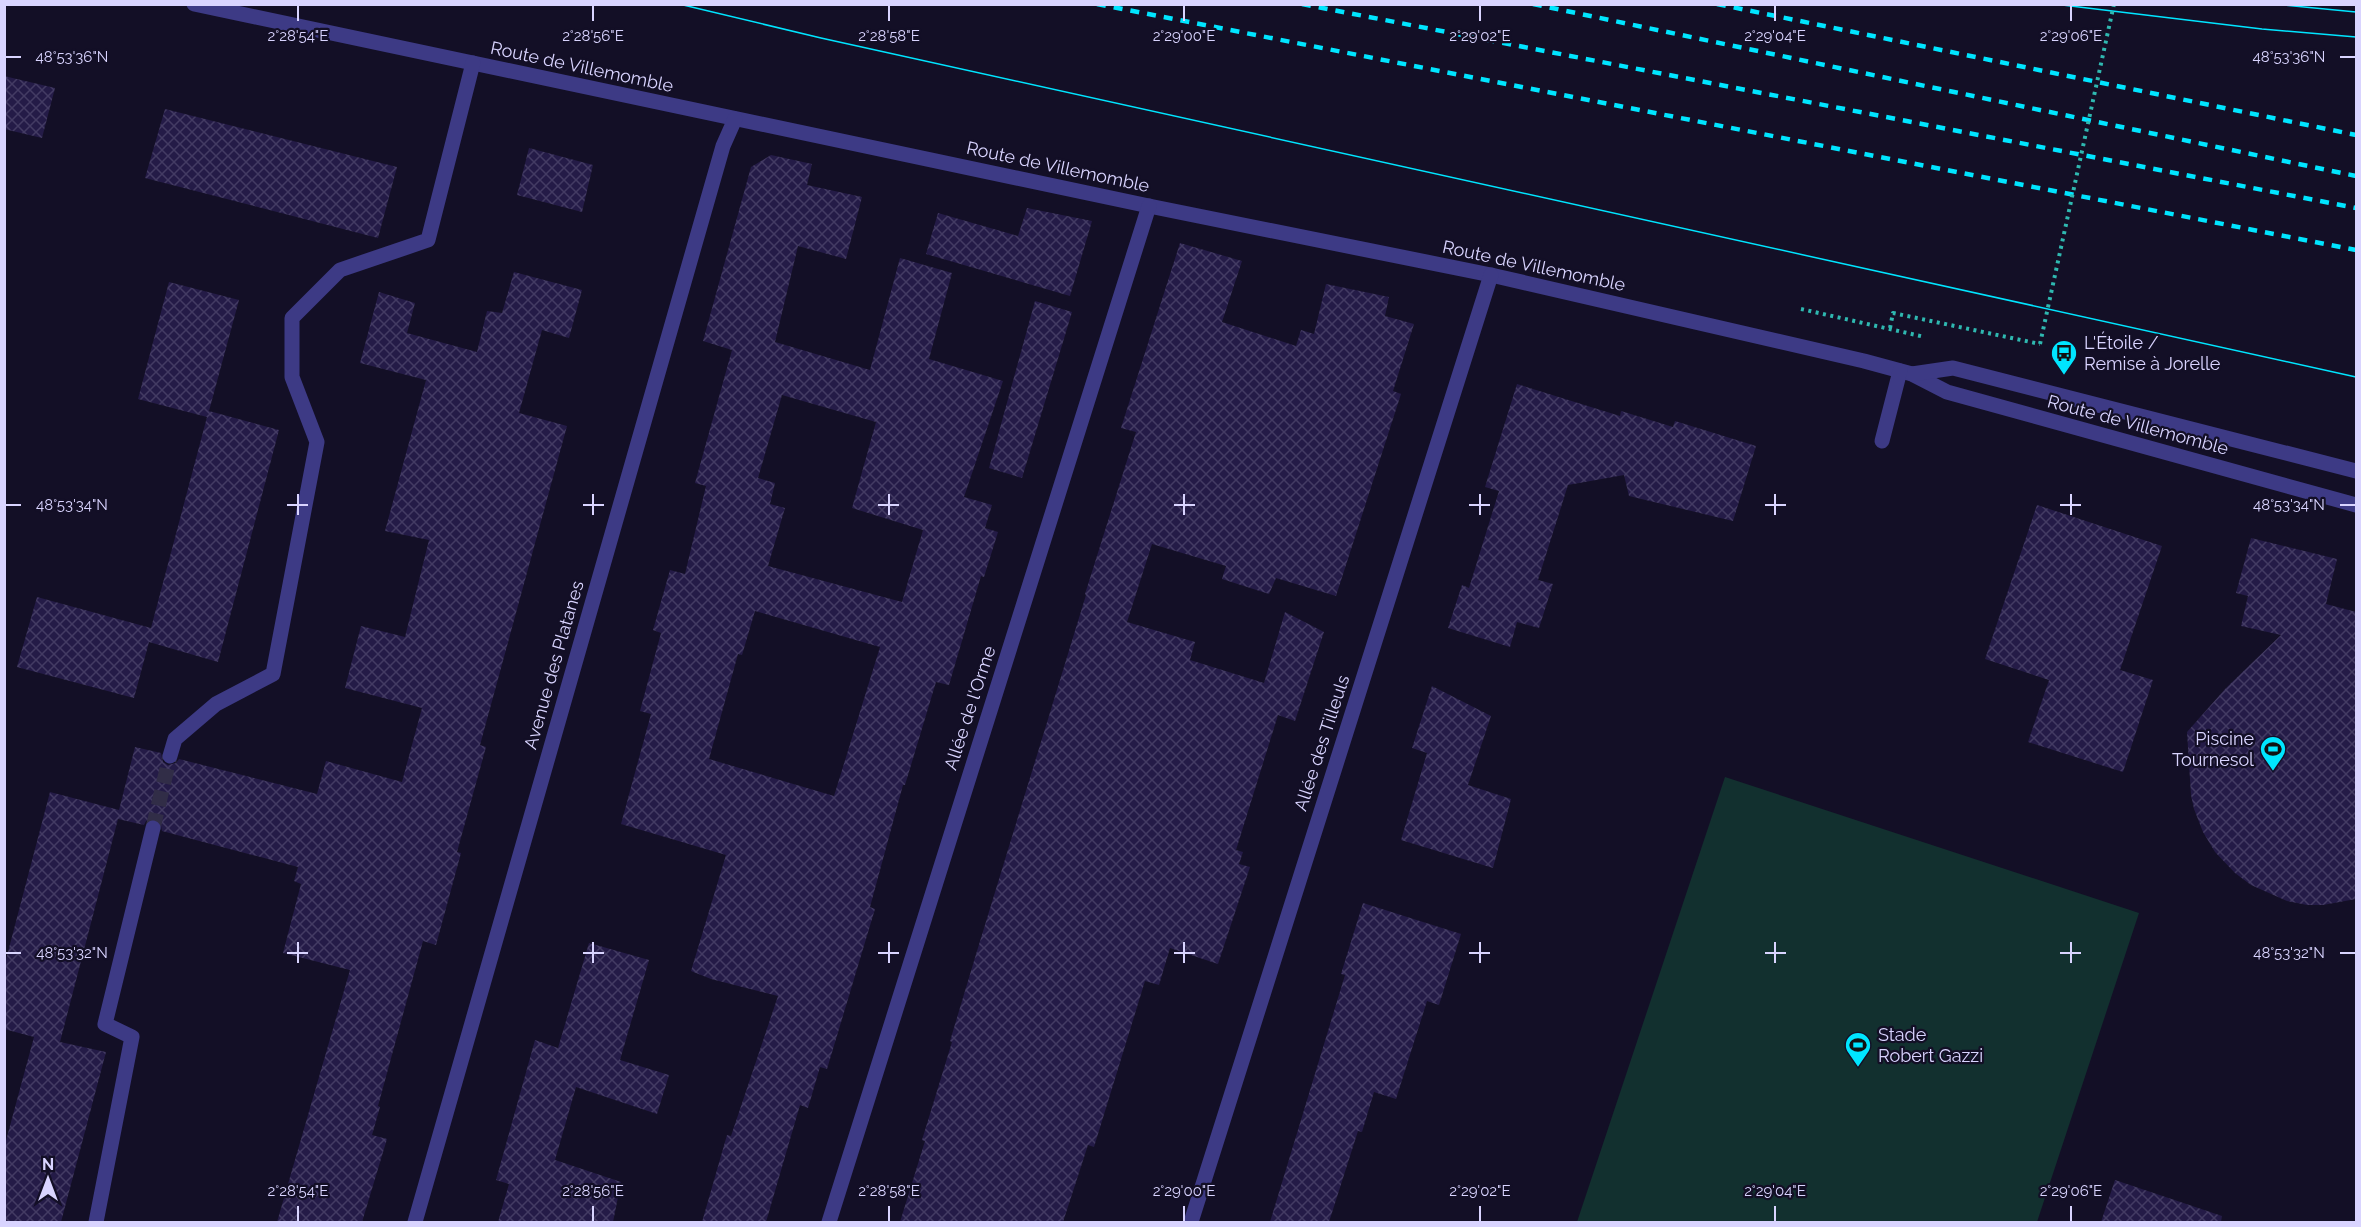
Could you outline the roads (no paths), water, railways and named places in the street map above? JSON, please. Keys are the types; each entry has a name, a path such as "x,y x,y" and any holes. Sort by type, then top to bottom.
{"street":[{"name":"Route de Villemomble","path":"194,4 1491,276 1906,372 1947,392 2356,505"},
{"path":"171,756 175,739 216,704 273,674 317,442 292,377 292,318 340,270 428,240 473,63"},
{"name":"Avenue des Platanes","path":"415,1222 723,146 735,119"},
{"name":"Allée de l'Orme","path":"829,1222 1149,206"},
{"name":"Allée des Tilleuls","path":"1191,1222 1491,276"},
{"name":"Route de Villemomble","path":"1906,372 1953,368 2356,471"},
{"path":"1882,441 1906,372"},
{"path":"96,1222 132,1037 105,1024 153,828"}],"tunnel":[{"path":"153,828 170,756"}],"tram line":[{"path":"679,4 821,38 2356,377"},
{"path":"2054,4 2262,29 2356,37"},
{"path":"2274,4 2356,12"}],"railway":[{"path":"1097,4 2356,250"},
{"path":"1302,4 2356,208"},
{"path":"1533,4 2356,176"},
{"path":"1717,4 2356,135"}],"place":[{"name":"L'Étoile / Remise à Jorelle","path":"2064,376"},
{"name":"Piscine Tournesol","path":"2273,772"},
{"name":"Stade Robert Gazzi","path":"1858,1068"}]}
